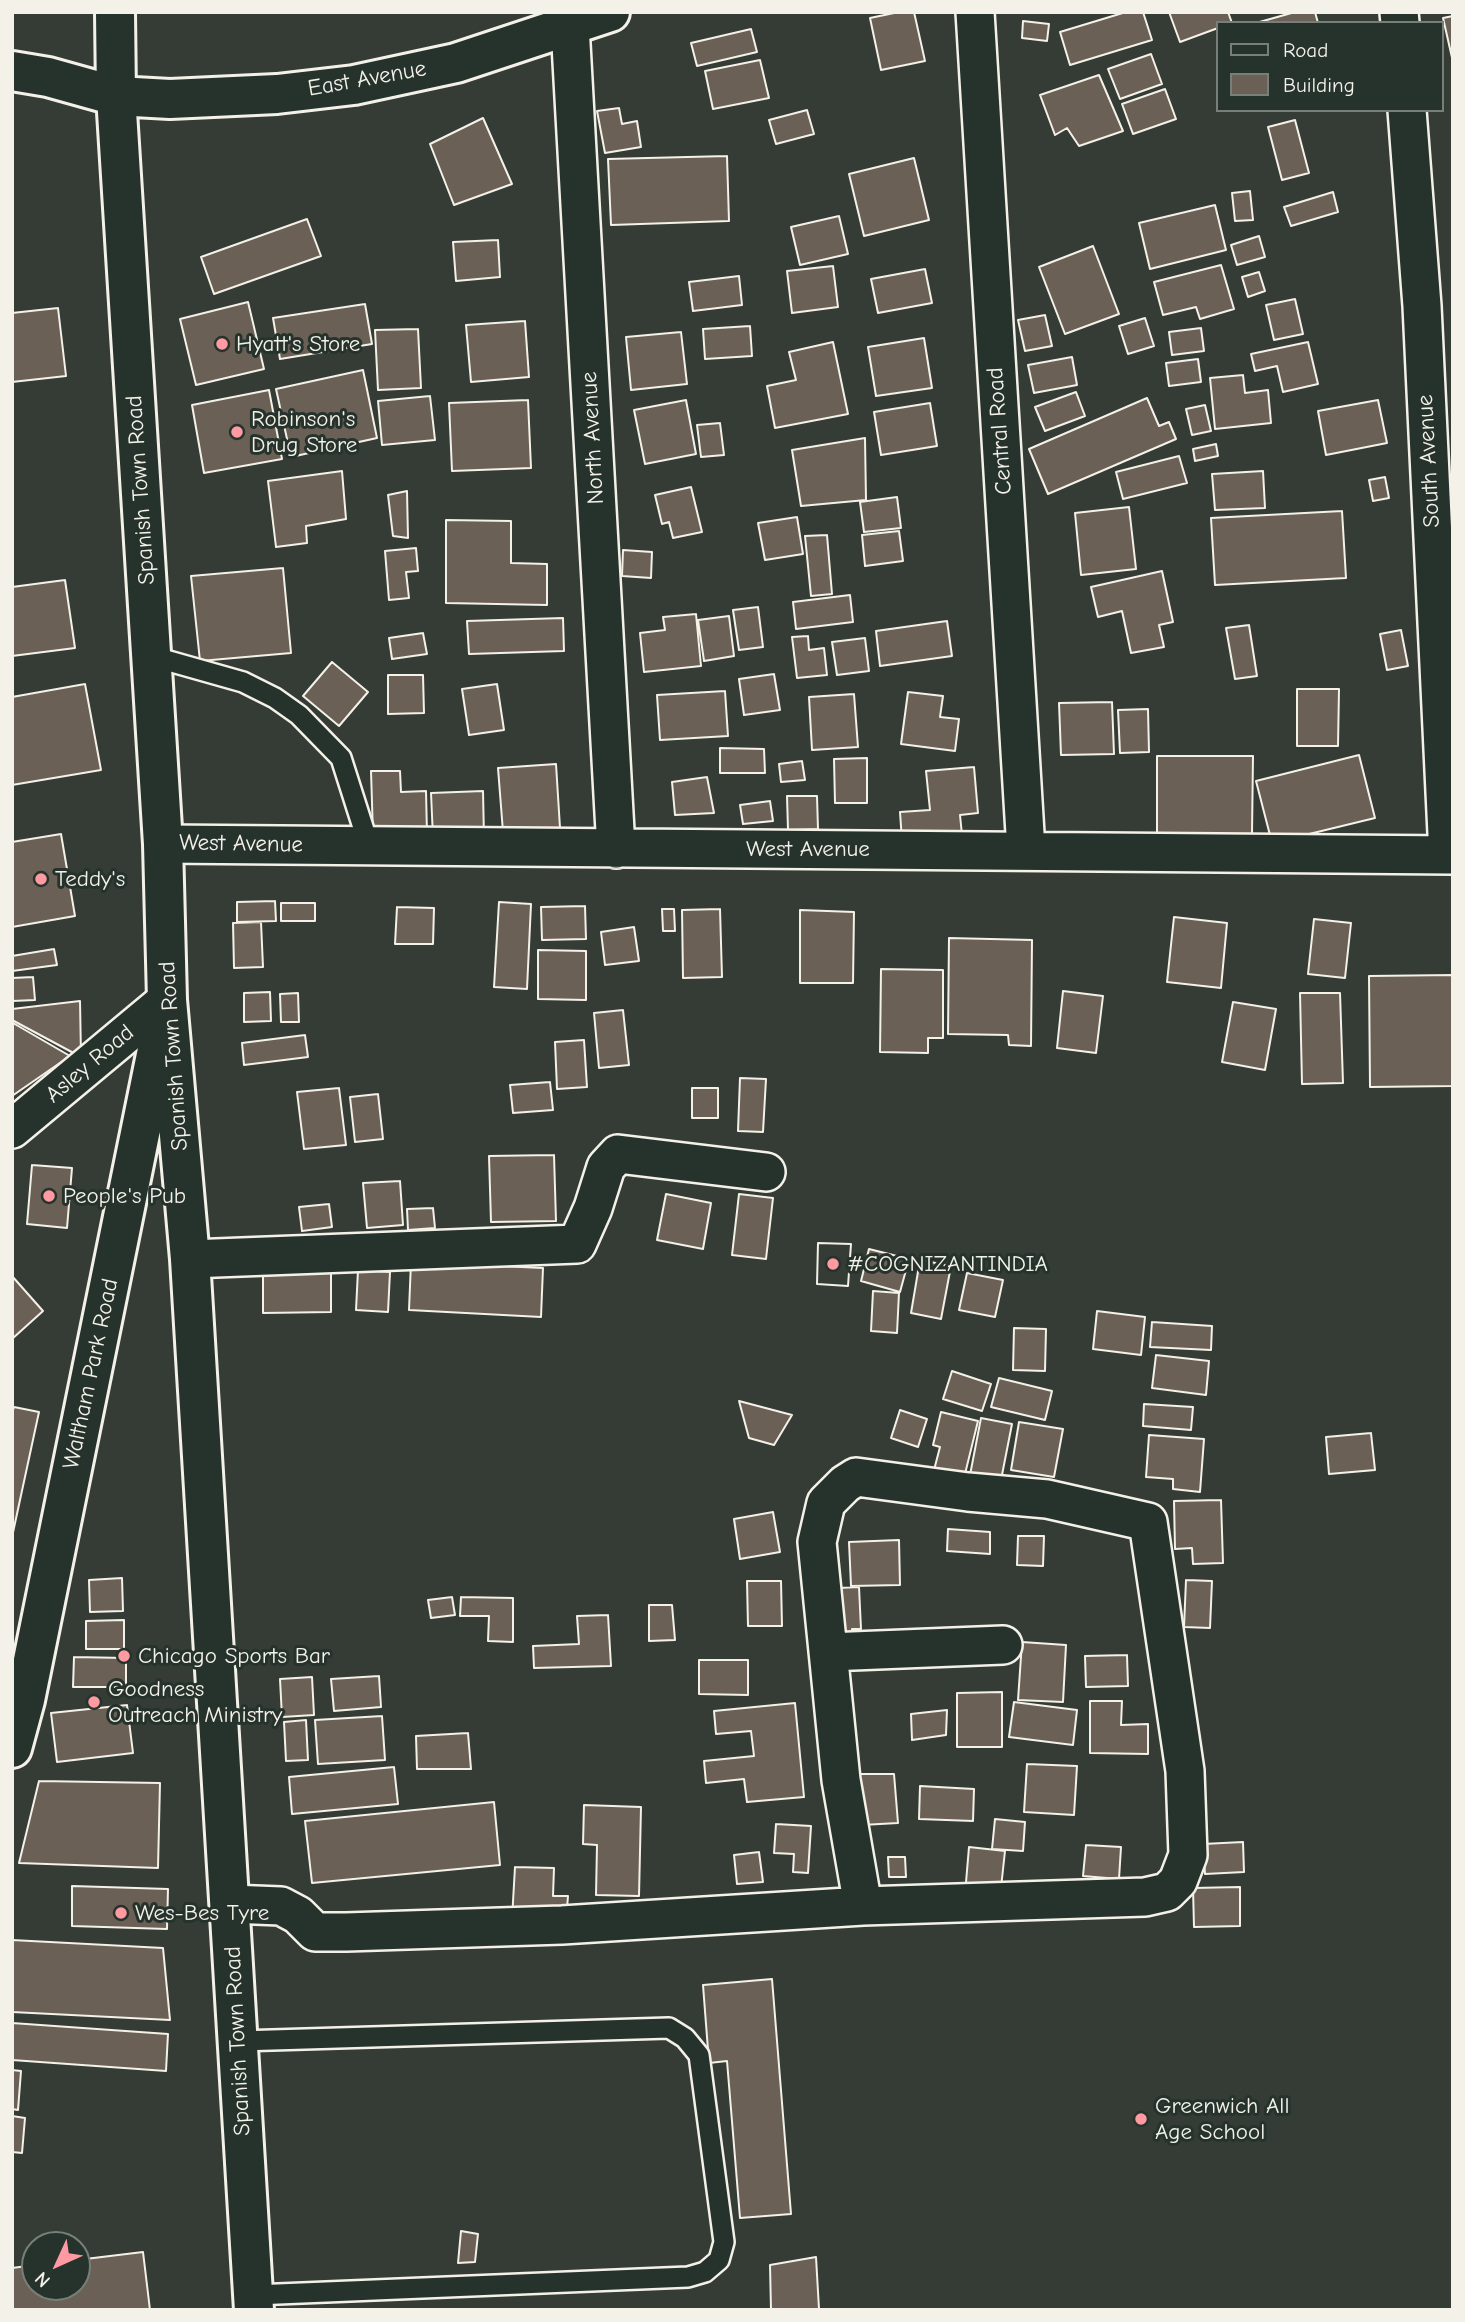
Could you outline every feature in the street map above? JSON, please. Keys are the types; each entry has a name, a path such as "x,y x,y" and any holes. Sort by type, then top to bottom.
{"main road":[{"name":"Spanish Town Road","path":"115,12 116,96 163,844 167,1000 190,1259 254,2302"},
{"name":"East Avenue","path":"12,71 48,77 116,96 170,99 277,94 355,85 456,63 610,12"},
{"name":"Waltham Park Road","path":"12,1748 25,1700 167,1000"}],"street":[{"name":"Central Road","path":"975,12 1026,850"},
{"name":"North Avenue","path":"570,26 616,849"},
{"name":"South Avenue","path":"1407,112 1437,304 1450,855"},
{"name":"West Avenue","path":"163,844 1450,855"},
{"name":"Asley Road","path":"12,1129 167,1000"},
{"path":"190,1259 578,1244 606,1167 618,1154 766,1172"},
{"path":"230,1903 281,1906 298,1915 315,1932 336,1932 562,1925 863,1906 1145,1897 1167,1892 1178,1881 1188,1855 1185,1771 1148,1521 1046,1499 856,1477 845,1484 827,1503 817,1542 841,1780 863,1906"},
{"path":"828,1652 1003,1645"}],"lane":[{"path":"151,656 243,682 275,698 299,715 341,758 369,846"},
{"path":"239,2041 669,2028 685,2038 699,2055 724,2242 719,2260 705,2272 688,2277 254,2302"}],"building":[{"path":"914,12 925,61 881,70 870,18"},
{"path":"1126,12 1143,12 1152,40 1070,65 1060,32"},
{"path":"1169,12 1228,12 1231,21 1216,21 1216,29 1180,42"},
{"path":"1295,12 1315,12 1317,21 1263,21"},
{"path":"1453,16 1453,62 1444,21 1443,18"},
{"path":"1023,21 1049,24 1047,41 1022,38"},
{"path":"751,29 757,52 697,66 691,43"},
{"path":"1151,54 1162,84 1120,99 1108,69"},
{"path":"760,60 769,98 713,109 705,71"},
{"path":"1099,75 1123,131 1079,146 1067,128 1055,135 1040,95"},
{"path":"1165,89 1176,119 1133,134 1122,104"},
{"path":"619,108 622,124 637,121 641,147 605,153 597,111"},
{"path":"807,110 814,134 776,144 769,120"},
{"path":"483,118 512,184 454,205 430,144"},
{"path":"1295,120 1309,173 1282,180 1268,127"},
{"path":"727,156 729,221 611,225 608,159"},
{"path":"914,158 929,220 864,236 849,174"},
{"path":"1250,191 1253,220 1235,221 1232,193"},
{"path":"1333,192 1338,212 1291,226 1284,207"},
{"path":"1215,205 1226,250 1150,269 1139,223"},
{"path":"839,216 848,254 800,265 791,227"},
{"path":"307,219 321,256 214,294 201,257"},
{"path":"1259,236 1265,257 1237,265 1231,245"},
{"path":"498,240 500,277 456,281 453,242"},
{"path":"1093,246 1119,314 1065,334 1039,267"},
{"path":"1221,265 1234,309 1200,319 1196,307 1163,315 1154,282"},
{"path":"833,266 838,307 792,313 787,271"},
{"path":"925,269 932,303 878,313 871,279"},
{"path":"1259,272 1265,291 1248,297 1242,277"},
{"path":"739,276 742,305 693,311 689,282"},
{"path":"1295,299 1303,334 1274,340 1266,305"},
{"name":"Hyatt's Store","path":"248,302 264,369 196,385 180,319"},
{"path":"365,304 372,344 280,359 273,318"},
{"path":"58,308 66,376 12,382 12,313"},
{"path":"1045,315 1052,346 1025,351 1018,320"},
{"path":"1145,318 1154,346 1128,354 1119,326"},
{"path":"525,321 529,377 471,382 466,325"},
{"path":"750,326 752,356 705,359 703,329"},
{"path":"1201,328 1204,351 1172,355 1169,332"},
{"path":"418,329 421,388 378,390 375,330"},
{"path":"681,332 687,384 631,390 626,337"},
{"path":"924,338 932,388 876,396 868,347"},
{"path":"833,342 848,414 775,428 767,386 796,380 789,352"},
{"path":"1308,342 1318,384 1283,392 1277,366 1255,371 1251,354"},
{"path":"1072,357 1077,385 1034,393 1028,365"},
{"path":"1198,359 1201,382 1169,386 1166,363"},
{"path":"363,370 377,438 291,457 276,389"},
{"path":"1243,375 1245,393 1268,390 1271,423 1215,429 1210,378"},
{"name":"Robinson's Drug Store","path":"269,390 282,459 204,473 192,405"},
{"path":"1076,392 1085,416 1045,431 1035,407"},
{"path":"430,396 435,440 382,445 378,401"},
{"path":"1147,398 1159,426 1169,422 1176,439 1048,494 1029,449"},
{"path":"528,400 531,468 452,471 449,403"},
{"path":"686,400 696,454 645,464 634,410"},
{"path":"1378,400 1387,443 1326,455 1318,411"},
{"path":"930,403 937,446 881,455 874,412"},
{"path":"1205,405 1211,431 1192,435 1186,409"},
{"path":"720,423 724,455 701,457 697,425"},
{"path":"865,438 866,500 801,506 792,450"},
{"path":"1216,444 1218,456 1195,461 1193,449"},
{"path":"1179,456 1187,483 1123,499 1116,472"},
{"path":"342,471 346,519 306,526 307,543 276,547 268,481"},
{"path":"1263,471 1265,508 1215,510 1212,474"},
{"path":"1385,477 1389,498 1373,501 1369,480"},
{"path":"691,487 702,532 673,538 669,522 662,524 655,495"},
{"path":"407,491 408,538 393,536 388,495"},
{"path":"897,497 901,528 864,532 860,502"},
{"path":"1129,507 1136,569 1081,575 1075,513"},
{"path":"1342,511 1346,578 1215,585 1211,518"},
{"path":"797,517 803,554 765,560 758,523"},
{"path":"446,520 511,521 511,563 547,564 547,605 446,603"},
{"path":"899,531 903,561 865,566 862,535"},
{"path":"827,535 832,594 811,596 805,536"},
{"path":"416,548 418,571 406,572 409,598 389,600 385,551"},
{"path":"623,550 652,552 651,578 622,576"},
{"path":"283,568 291,653 200,661 191,576"},
{"path":"1162,571 1173,622 1159,625 1164,647 1131,653 1122,611 1098,617 1091,587"},
{"path":"65,580 75,648 12,656 12,587"},
{"path":"850,595 853,622 796,629 793,602"},
{"path":"758,607 763,647 739,650 733,610"},
{"path":"696,614 701,666 644,672 640,633 665,630 663,617"},
{"path":"729,616 734,656 704,661 698,620"},
{"path":"563,618 564,651 469,654 467,621"},
{"path":"947,621 952,656 880,666 876,631"},
{"path":"1249,625 1257,676 1235,679 1226,628"},
{"path":"1401,630 1408,666 1387,670 1380,634"},
{"path":"423,633 427,654 392,659 389,638"},
{"path":"808,636 809,650 824,648 827,675 797,678 792,637"},
{"path":"865,638 869,671 837,675 832,642"},
{"path":"332,662 368,692 339,726 303,696"},
{"path":"774,674 780,710 744,715 739,679"},
{"path":"388,675 423,675 424,713 388,714"},
{"path":"85,684 101,770 12,785 12,697"},
{"path":"497,684 504,730 469,735 462,689"},
{"path":"1297,689 1339,689 1338,746 1297,746"},
{"path":"725,691 728,736 660,740 657,695"},
{"path":"908,692 943,696 940,717 959,719 955,751 901,744"},
{"path":"854,694 858,747 812,750 809,697"},
{"path":"1112,702 1114,754 1061,755 1059,703"},
{"path":"1148,709 1149,752 1120,753 1118,710"},
{"path":"720,748 764,749 765,773 720,773"},
{"path":"1359,755 1375,818 1272,843 1256,781"},
{"path":"1157,756 1253,756 1252,834 1157,834"},
{"path":"867,758 867,803 835,803 834,759"},
{"path":"802,761 805,780 781,782 779,764"},
{"path":"556,764 560,828 503,832 498,768"},
{"path":"974,767 978,813 960,815 962,835 902,841 900,812 930,810 926,771"},
{"path":"371,771 400,771 401,792 426,791 427,834 373,835"},
{"path":"707,777 714,813 675,815 672,782"},
{"path":"483,791 484,838 433,838 431,793"},
{"path":"787,796 817,796 818,829 788,830"},
{"path":"770,801 773,821 743,824 740,805"},
{"name":"Teddy's","path":"61,834 75,916 12,927 12,842"},
{"path":"275,901 276,921 237,922 237,902"},
{"path":"499,902 531,904 527,989 494,987"},
{"path":"281,903 315,903 315,921 281,921"},
{"path":"585,906 586,939 542,940 541,907"},
{"path":"397,907 434,908 433,944 395,944"},
{"path":"662,909 674,909 675,931 663,931"},
{"path":"720,909 722,977 683,978 682,910"},
{"path":"800,910 854,912 853,983 800,983"},
{"path":"1174,917 1227,923 1221,988 1167,982"},
{"path":"1314,919 1351,923 1345,978 1308,974"},
{"path":"261,922 263,967 234,968 233,923"},
{"path":"634,927 639,961 605,965 601,932"},
{"path":"949,938 1032,940 1031,1046 1009,1045 1008,1035 948,1034"},
{"path":"54,949 57,965 12,971 12,956"},
{"path":"538,950 586,951 586,1000 538,999"},
{"path":"881,969 943,970 943,1038 928,1038 928,1053 880,1052"},
{"path":"1453,975 1453,1086 1370,1087 1369,976"},
{"path":"33,977 35,1000 12,1001 12,978"},
{"path":"1063,991 1103,996 1096,1053 1057,1048"},
{"path":"270,992 271,1021 244,1022 244,993"},
{"path":"298,993 299,1022 281,1022 280,994"},
{"path":"1300,993 1340,993 1343,1083 1302,1084"},
{"path":"80,1001 81,1057 12,1020 12,1009"},
{"path":"1233,1002 1276,1009 1265,1070 1222,1062"},
{"path":"623,1010 629,1065 599,1068 594,1013"},
{"path":"12,1023 70,1056 12,1096"},
{"path":"305,1035 308,1057 244,1065 242,1043"},
{"path":"584,1040 587,1087 557,1089 555,1042"},
{"path":"740,1078 766,1079 763,1132 738,1131"},
{"path":"550,1082 553,1110 513,1113 510,1085"},
{"path":"339,1088 346,1145 304,1149 297,1092"},
{"path":"692,1088 718,1088 718,1118 692,1118"},
{"path":"378,1094 383,1139 355,1142 350,1097"},
{"path":"554,1155 556,1221 491,1222 489,1156"},
{"name":"People's Pub","path":"32,1165 72,1168 67,1228 27,1224"},
{"path":"400,1181 403,1225 367,1228 363,1183"},
{"path":"666,1194 711,1203 703,1249 657,1240"},
{"path":"739,1194 773,1198 766,1259 732,1255"},
{"path":"329,1204 332,1227 302,1231 299,1207"},
{"path":"433,1208 435,1228 408,1230 407,1209"},
{"name":"#COGNIZANTINDIA","path":"818,1243 851,1244 848,1286 817,1284"},
{"name":"#COGNIZANTINDIA","path":"818,1243 851,1244 848,1286 817,1284"},
{"path":"869,1249 909,1259 900,1292 861,1281"},
{"path":"920,1260 951,1266 941,1319 911,1313"},
{"path":"411,1262 543,1268 541,1317 409,1310"},
{"path":"263,1270 331,1270 331,1312 263,1313"},
{"path":"358,1270 390,1272 388,1312 356,1310"},
{"path":"967,1273 1003,1280 995,1317 959,1310"},
{"path":"12,1276 43,1311 12,1339"},
{"path":"873,1291 899,1293 897,1333 871,1331"},
{"path":"1097,1311 1145,1317 1141,1355 1093,1349"},
{"path":"1152,1322 1212,1326 1211,1350 1150,1347"},
{"path":"1014,1328 1046,1329 1045,1371 1013,1370"},
{"path":"1156,1355 1209,1361 1206,1395 1152,1388"},
{"path":"952,1371 991,1384 982,1411 943,1399"},
{"path":"999,1378 1052,1391 1045,1420 991,1407"},
{"path":"739,1401 792,1415 774,1445 749,1438"},
{"path":"1144,1404 1193,1407 1191,1430 1143,1426"},
{"path":"14,1407 39,1412 12,1537 12,1413"},
{"path":"900,1410 927,1419 918,1447 891,1438"},
{"path":"941,1412 978,1421 964,1478 934,1470 940,1447 933,1445"},
{"path":"981,1418 1012,1424 1001,1480 970,1475"},
{"path":"1019,1422 1063,1429 1054,1477 1011,1470"},
{"path":"1371,1433 1375,1470 1329,1474 1326,1437"},
{"path":"1149,1435 1204,1439 1200,1492 1173,1489 1173,1479 1146,1477"},
{"path":"1221,1500 1223,1563 1193,1564 1192,1548 1175,1549 1174,1501"},
{"path":"773,1512 780,1552 740,1559 734,1519"},
{"path":"948,1529 990,1532 990,1554 947,1551"},
{"path":"1018,1536 1044,1536 1043,1566 1017,1565"},
{"path":"899,1540 900,1585 851,1586 849,1542"},
{"path":"122,1578 123,1611 90,1612 89,1580"},
{"path":"1186,1580 1212,1581 1210,1628 1184,1627"},
{"path":"747,1581 781,1581 782,1626 748,1626"},
{"path":"859,1587 861,1629 852,1629 853,1641 841,1642 838,1588"},
{"path":"452,1597 455,1615 431,1618 428,1600"},
{"path":"461,1597 513,1598 513,1642 488,1641 489,1616 460,1616"},
{"path":"649,1605 672,1605 675,1640 649,1641"},
{"path":"608,1615 611,1666 534,1668 533,1646 579,1644 577,1616"},
{"path":"124,1620 124,1649 86,1649 86,1621"},
{"path":"1022,1642 1066,1645 1063,1702 1018,1700"},
{"path":"1127,1655 1128,1686 1086,1687 1085,1656"},
{"path":"74,1657 126,1658 126,1687 73,1687"},
{"path":"699,1660 748,1660 748,1695 699,1694"},
{"path":"379,1676 381,1707 334,1711 331,1679"},
{"path":"312,1677 314,1715 282,1717 280,1679"},
{"path":"1002,1692 1002,1747 957,1747 957,1693"},
{"path":"1090,1701 1122,1701 1121,1725 1148,1724 1148,1754 1090,1753"},
{"path":"1014,1702 1077,1710 1073,1745 1009,1737"},
{"path":"795,1703 804,1797 747,1802 744,1779 706,1783 704,1761 754,1756 751,1731 716,1734 714,1711"},
{"path":"127,1705 133,1753 57,1762 51,1713"},
{"path":"947,1710 946,1735 912,1740 911,1714"},
{"path":"382,1716 385,1760 318,1764 315,1720"},
{"path":"306,1720 308,1760 286,1761 284,1722"},
{"path":"468,1733 471,1769 417,1769 416,1736"},
{"path":"1027,1764 1077,1766 1074,1815 1024,1812"},
{"path":"394,1767 398,1804 292,1814 289,1777"},
{"path":"852,1774 894,1774 898,1823 862,1825"},
{"path":"39,1781 160,1783 158,1868 19,1863"},
{"path":"920,1786 974,1789 973,1821 919,1819"},
{"path":"494,1802 500,1865 312,1883 305,1821"},
{"path":"584,1805 641,1807 639,1896 596,1895 597,1845 583,1844"},
{"path":"995,1819 1025,1822 1023,1851 992,1849"},
{"path":"776,1824 811,1826 808,1873 793,1872 794,1854 774,1853"},
{"path":"1243,1842 1244,1872 1205,1874 1203,1844"},
{"path":"1086,1845 1121,1847 1119,1879 1083,1876"},
{"path":"969,1847 1005,1851 1000,1897 965,1894"},
{"path":"759,1852 763,1882 737,1884 734,1855"},
{"path":"888,1857 905,1857 906,1877 889,1877"},
{"path":"515,1867 554,1868 553,1896 568,1896 566,1922 512,1919"},
{"path":"72,1886 168,1889 167,1929 72,1926"},
{"path":"1240,1887 1240,1926 1194,1927 1193,1888"},
{"path":"12,1940 163,1948 170,2020 12,2012"},
{"path":"772,1979 791,2214 740,2218 727,2061 709,2063 703,1985"},
{"path":"12,2023 168,2034 166,2071 12,2060"},
{"path":"12,2070 21,2071 18,2110 12,2109"},
{"path":"12,2116 25,2118 22,2153 12,2152"},
{"path":"461,2231 478,2234 475,2262 458,2263"},
{"path":"143,2252 150,2310 12,2310 12,2268 21,2267 21,2301 91,2301 91,2258"},
{"path":"816,2257 819,2309 771,2310 770,2265"}],"place":[{"name":"Hyatt's Store","path":"222,344"},
{"name":"Robinson's Drug Store","path":"237,432"},
{"name":"Teddy's","path":"41,879"},
{"name":"People's Pub","path":"49,1196"},
{"name":"#COGNIZANTINDIA","path":"833,1264"},
{"name":"Chicago Sports Bar","path":"124,1656"},
{"name":"Goodness Outreach Ministry","path":"94,1702"},
{"name":"Wes-Bes Tyre","path":"121,1913"},
{"name":"Greenwich All Age School","path":"1141,2119"}]}
